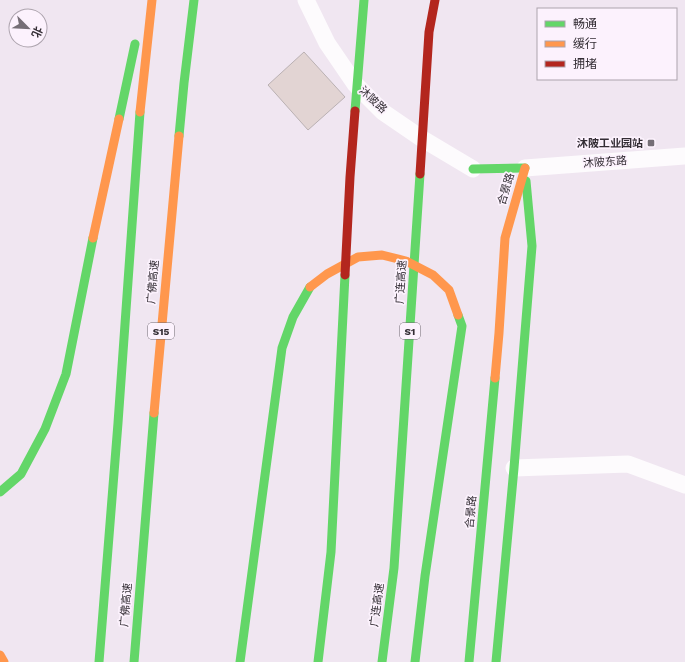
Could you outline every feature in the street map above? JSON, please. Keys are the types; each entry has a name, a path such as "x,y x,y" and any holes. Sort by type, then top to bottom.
{"main road":[{"path":"141,15 145,0"},
{"name":"广佛高速","path":"99,662 139,137 147,39 152,0"},
{"name":"广佛高速","path":"134,662 155,401 184,83 194,0"},
{"path":"318,662 331,552 350,177 364,0"},
{"name":"广连高速","path":"382,662 394,568 429,32 435,0"},
{"path":"0,492 21,474 45,428 66,374 136,38"},
{"path":"473,169 525,168"},
{"name":"合景路","path":"496,662 514,468 532,246 525,168"},
{"name":"合景路","path":"469,662 498,341 505,238 525,168"},
{"path":"240,662 282,348 293,317 310,287 327,274 358,257 382,255 406,261 433,275 449,290 462,326 428,552 414,662"},
{"path":"0,655 4,662"}],"street":[{"name":"沐陂路","path":"306,0 327,43 355,84 383,112 421,138 473,169"},
{"name":"沐陂东路","path":"525,168 685,156"},
{"path":"514,468 628,464 685,485"}],"building":[{"path":"304,52 345,97 308,130 268,85"}],"traffic: fast":[{"path":"179,136 194,0"},
{"path":"355,111 364,0"},
{"path":"119,119 135,44"},
{"path":"99,662 140,112"},
{"path":"473,169 525,168"},
{"path":"382,662 394,568 420,174"},
{"path":"496,662 514,468 532,246 526,181"},
{"path":"0,492 21,474 45,429 66,374 93,238"},
{"path":"318,662 331,552 345,275"},
{"path":"240,662 282,348 293,317 310,287"},
{"path":"415,662 425,576 462,326 458,315"},
{"path":"469,662 495,378"},
{"path":"134,662 154,413"}],"traffic: slow":[{"path":"140,112 152,0"},
{"path":"93,238 119,119"},
{"path":"154,413 179,136"},
{"path":"495,378 505,238 525,168"},
{"path":"310,287 327,274 358,257 382,255 406,261 433,275 449,290 458,315"},
{"path":"0,655 4,662"}],"traffic: jam":[{"path":"420,174 429,32 435,0"},
{"path":"345,275 355,111"}],"place":[{"name":"沐陂工业园站","path":"651,143"}]}
